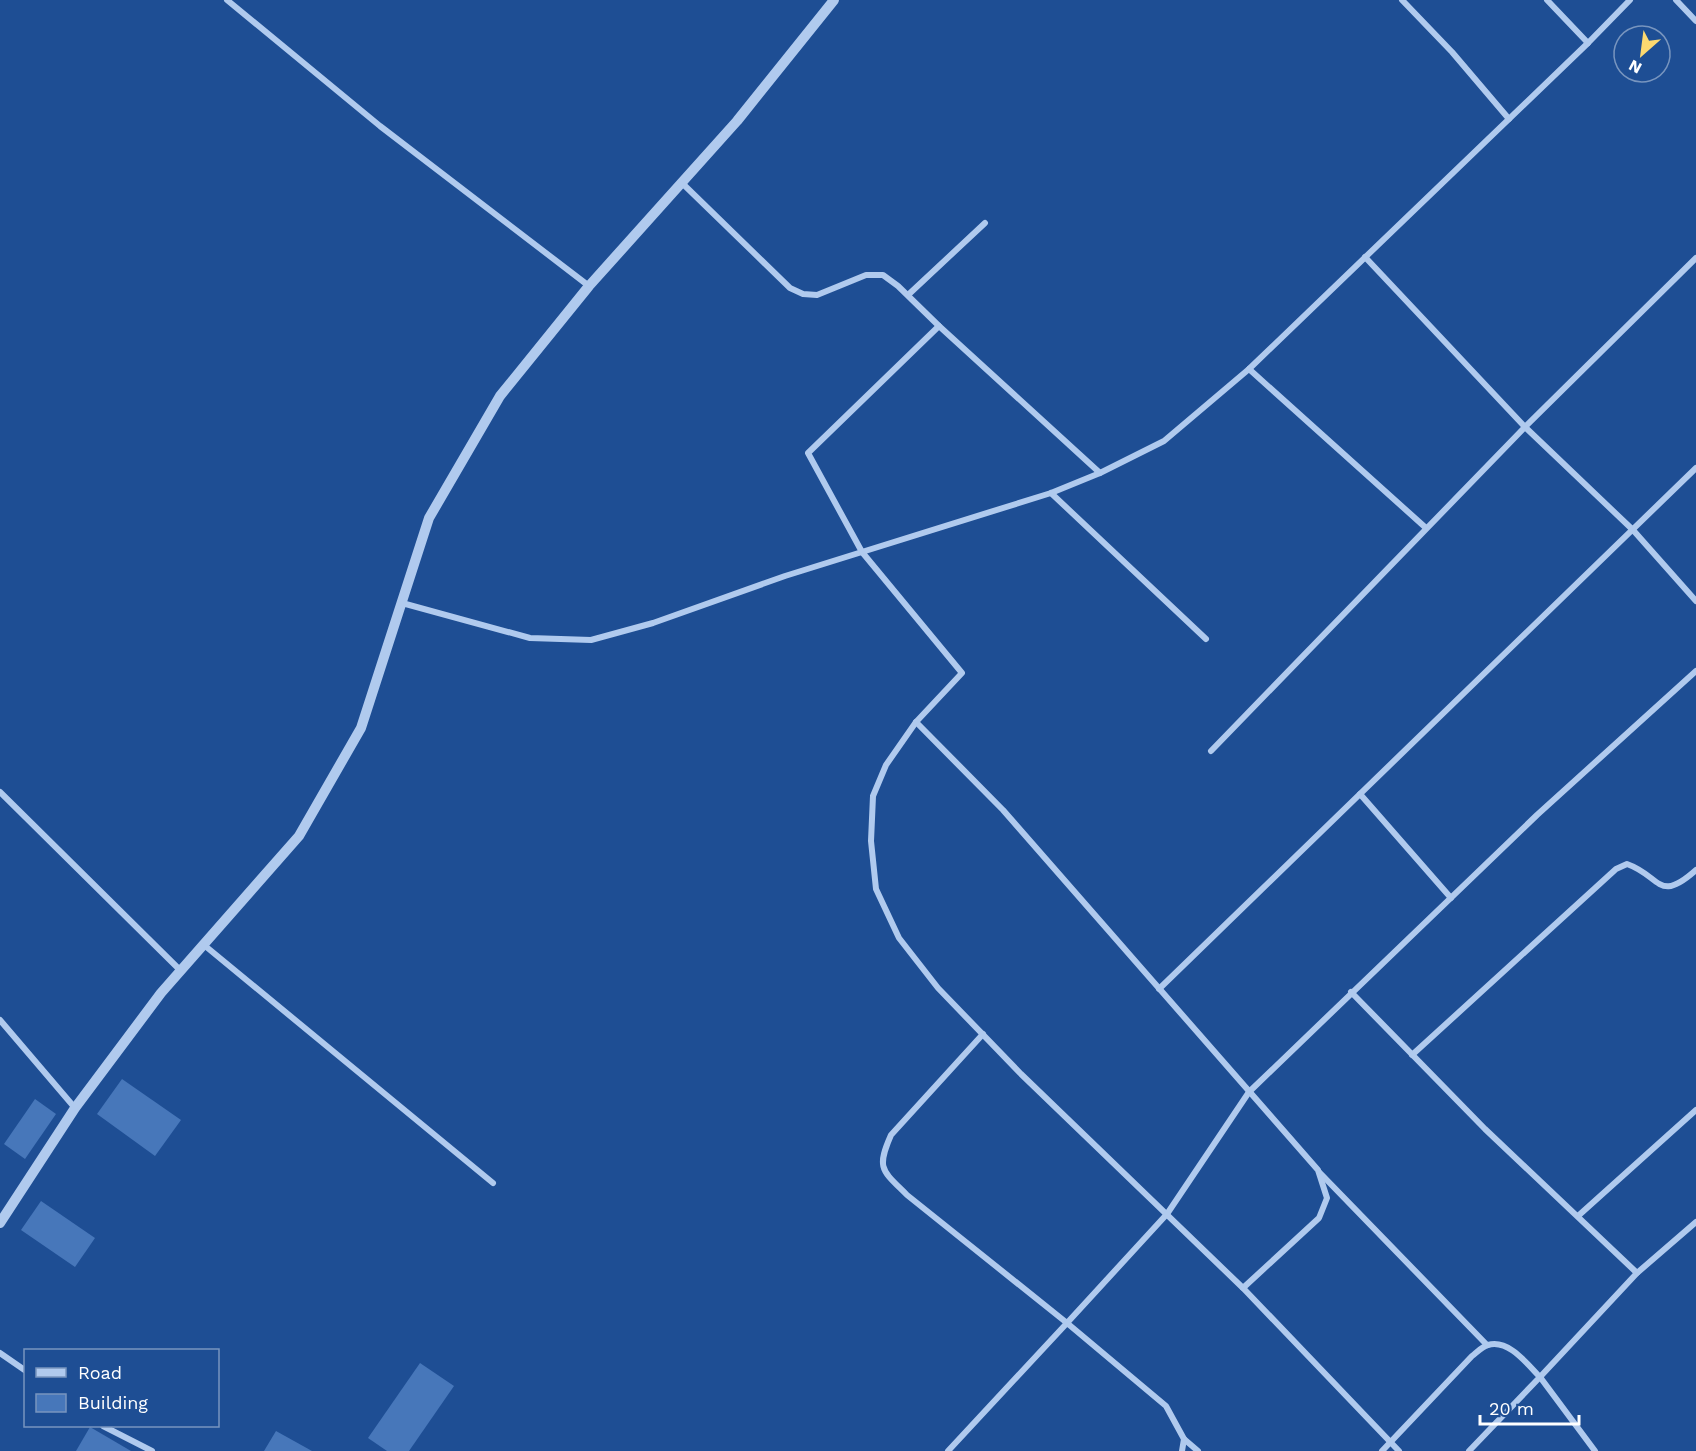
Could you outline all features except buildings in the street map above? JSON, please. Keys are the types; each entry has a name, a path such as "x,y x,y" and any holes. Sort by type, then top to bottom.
{"street":[{"path":"227,0 380,126 589,286"},
{"path":"0,1223 75,1108 161,993 299,836 361,728 429,518 500,396 589,286 737,121 834,0"},
{"path":"1402,0 1452,52 1509,119"},
{"path":"1547,0 1588,43"},
{"path":"402,603 530,638 591,640 653,623 785,576 1051,493 1100,473 1164,441 1248,369 1630,0"},
{"path":"1676,0 1696,21"},
{"path":"682,183 790,288 802,294 817,295 866,276 883,275 908,295 1100,473"},
{"path":"908,295 985,223"},
{"path":"1365,257 1525,427 1633,530 1696,601"},
{"path":"1211,751 1525,427 1696,258"},
{"path":"939,326 808,453 862,552 962,673 916,722 886,765 873,796 871,841 876,889 899,938 938,988 1021,1074 1243,1288 1399,1451"},
{"path":"1248,369 1426,528"},
{"path":"1159,989 1696,468"},
{"path":"1051,493 1206,639"},
{"path":"948,1451 1167,1215 1249,1092 1537,815 1696,671"},
{"path":"916,722 1003,810 1318,1170 1487,1345"},
{"path":"0,792 181,971"},
{"path":"1360,794 1451,897"},
{"path":"1413,1055 1616,869 1627,864 1640,869 1651,880 1662,886 1674,886 1683,882 1696,870"},
{"path":"204,945 493,1184"},
{"path":"1351,993 1485,1129 1636,1273"},
{"path":"0,1020 75,1108"},
{"path":"983,1034 891,1135 882,1154 885,1173 907,1195 1067,1323 1166,1406 1184,1439 1198,1451"},
{"path":"1578,1216 1696,1110"},
{"path":"1243,1288 1319,1218 1327,1198 1318,1170"},
{"path":"1469,1451 1636,1273 1696,1222"},
{"path":"1382,1451 1472,1356 1487,1345 1499,1344 1512,1350 1540,1377 1595,1451"},
{"path":"0,1353 24,1370"},
{"path":"107,1427 152,1451"},
{"path":"1182,1451 1184,1439"}]}
